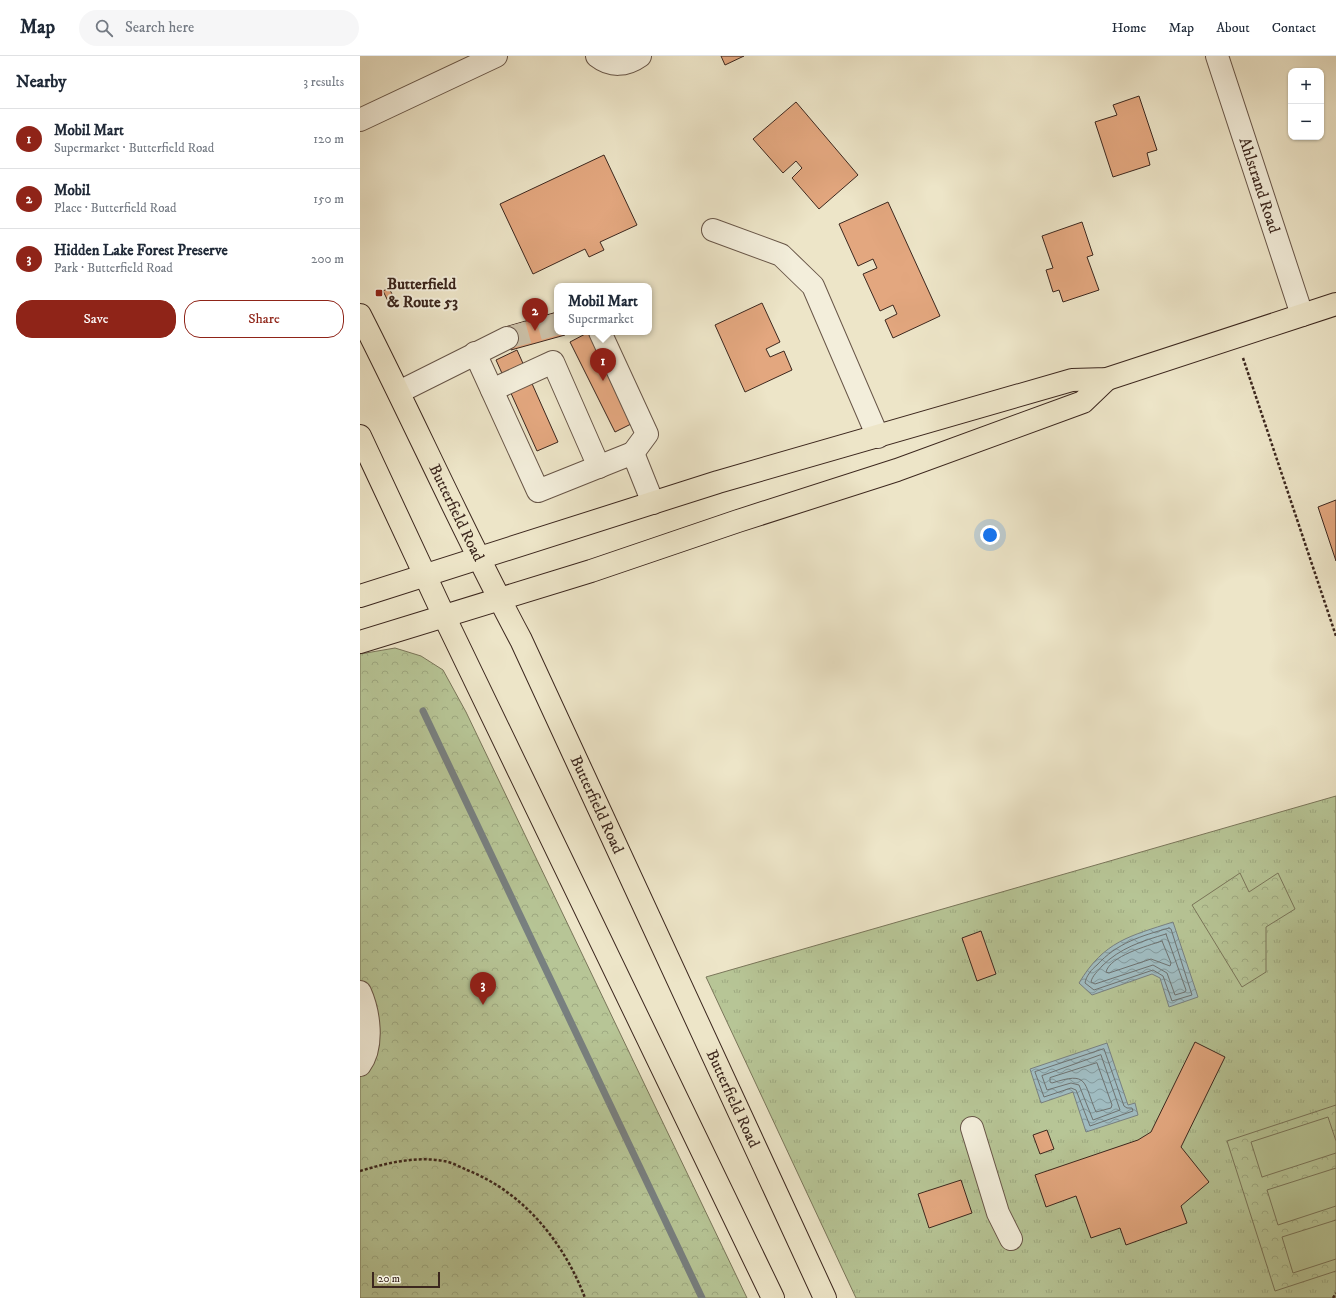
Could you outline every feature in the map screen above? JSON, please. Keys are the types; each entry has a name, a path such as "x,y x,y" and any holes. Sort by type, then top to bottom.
{"main road":[{"path":"360,596 718,482 1072,380 1107,379 1336,304"},
{"name":"Butterfield Road","path":"360,315 399,392 478,559 524,648 825,1298"},
{"path":"360,642 591,571 738,521 897,470 1083,402 1107,379"},
{"path":"360,436 444,616 773,1298"}],"street":[{"path":"360,120 496,56"},
{"path":"597,56 612,64 622,64 633,61 640,56"},
{"name":"Ahlstrand Road","path":"1217,56 1302,315"},
{"path":"712,230 782,255 813,286 878,437"},
{"path":"475,353 538,491 634,453 647,434 601,335"},
{"path":"399,392 507,338"},
{"path":"492,390 553,362 599,467"},
{"path":"634,453 653,503"},
{"path":"360,992 365,1003 368,1031 366,1058 360,1065"},
{"path":"972,1128 998,1213 1011,1239"}],"path":[{"path":"1236,336 1336,636"},
{"path":"360,1171 398,1160 444,1161 484,1176 516,1198 544,1227 568,1260 585,1298"},
{"path":"1333,1298 1336,1293"}],"green space":[{"path":"395,648 421,656 443,670 466,712 747,1298 360,1298 360,654"},
{"path":"1336,796 1336,1298 856,1298 706,977"},
{"path":"1240,873 1249,892 1278,873 1295,909 1266,927 1266,972 1242,987 1192,905"},
{"path":"1336,1105 1336,1271 1275,1291 1227,1141"},
{"path":"1328,1117 1336,1141 1336,1153 1262,1177 1251,1142"},
{"path":"1336,1168 1336,1206 1278,1225 1267,1190"},
{"path":"1336,1220 1336,1259 1293,1273 1282,1237"}],"water":[{"path":"1173,922 1198,997 1169,1007 1160,978 1152,974 1092,995 1079,983 1088,969 1108,949 1131,936"},
{"path":"1107,1043 1128,1105 1135,1103 1138,1115 1086,1132 1073,1092 1041,1103 1030,1069"}],"building":[{"path":"721,56 744,56 725,65"},
{"path":"1139,96 1157,150 1147,153 1150,165 1113,177 1095,122 1117,115 1113,105"},
{"path":"796,102 858,175 819,209 792,178 802,168 796,161 783,173 753,139"},
{"path":"604,155 637,225 600,242 604,250 589,257 585,249 533,274 500,204"},
{"path":"888,202 940,316 893,338 885,320 897,314 893,305 880,311 863,274 877,268 873,259 858,266 839,224"},
{"path":"1082,222 1093,255 1087,257 1099,290 1063,302 1059,290 1053,292 1046,270 1053,268 1042,236"},
{"path":"389,288 395,300 389,303 383,291"},
{"path":"762,303 780,342 766,349 770,357 784,351 792,370 745,392 715,325"},
{"path":"554,313 554,335 565,335 511,350 505,327"},
{"path":"583,335 591,335 637,421 615,432 570,342"},
{"path":"517,350 558,442 537,451 496,360"},
{"path":"1336,500 1336,561 1318,507"},
{"path":"981,931 996,974 977,981 962,938"},
{"path":"1195,1042 1225,1057 1181,1147 1209,1182 1181,1206 1187,1223 1126,1245 1120,1228 1091,1238 1076,1196 1046,1207 1035,1175 1138,1140 1151,1132"},
{"path":"1047,1130 1054,1149 1040,1154 1033,1135"},
{"path":"961,1180 972,1213 929,1228 918,1194"}],"waterway":[{"path":"423,711 702,1298"}],"tunnel":[{"path":"507,338 554,325"}],"place":[{"name":"Butterfield & Route 53","path":"379,293"},
{"name":"Mobil","path":"535,331"},
{"name":"Mobil Mart","path":"603,381"},
{"name":"Hidden Lake Forest Preserve","path":"483,1005"}]}
